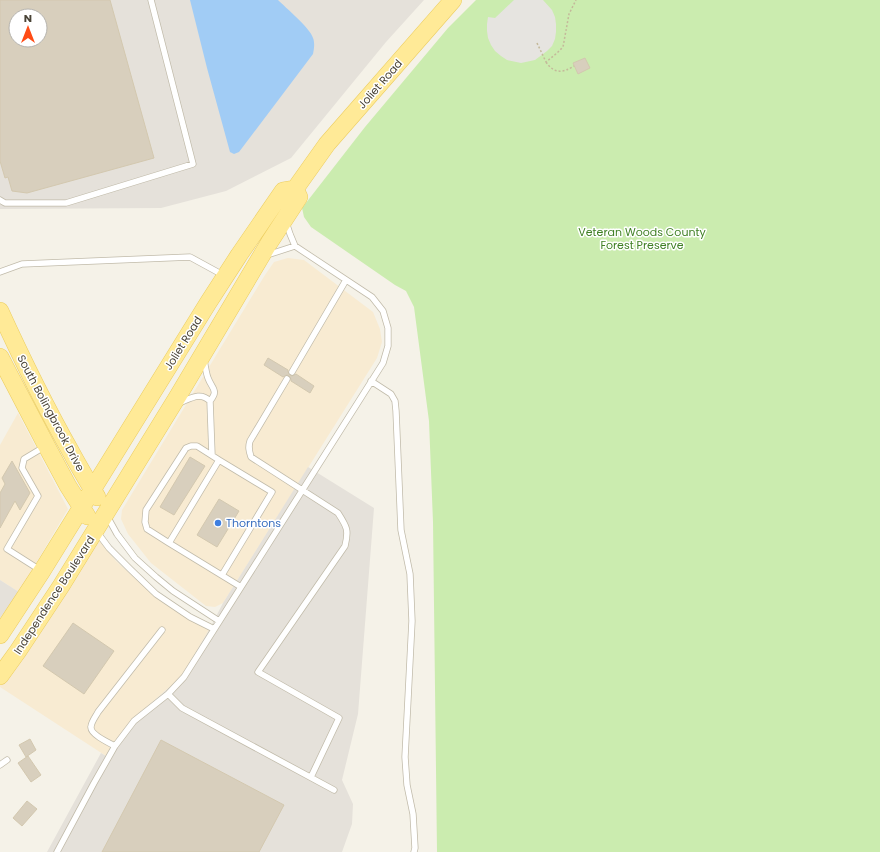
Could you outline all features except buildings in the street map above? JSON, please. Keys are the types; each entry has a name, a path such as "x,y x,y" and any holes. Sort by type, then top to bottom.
{"main road":[{"name":"Joliet Road","path":"81,508 225,276 283,191 295,189 327,144 453,0"},
{"name":"Joliet Road","path":"106,513 260,258 299,197 295,189"},
{"name":"South Bolingbrook Drive","path":"0,311 36,386 106,513"},
{"name":"South Bolingbrook Drive","path":"0,357 46,445 81,508 96,530"},
{"name":"Independence Boulevard","path":"0,635 81,508"},
{"name":"Independence Boulevard","path":"0,676 57,592 106,513"}],"lane":[{"path":"0,200 5,203 66,203 193,164 151,0"},
{"path":"57,852 115,746 134,721 168,694 184,677 383,363 388,346 388,328 382,311 372,297 295,246 285,218"},
{"path":"260,258 295,246"},
{"path":"0,272 22,264 190,257 225,276"},
{"path":"292,372 346,280"},
{"path":"204,352 204,362 208,378 214,391 214,396 210,401 212,456"},
{"path":"287,379 250,441 248,451 251,457 338,513 346,525 348,535 345,546 258,672 339,718 311,777"},
{"path":"371,381 391,394 395,401 396,411 401,530 410,574 412,621 405,757 407,784 413,814 414,852"},
{"path":"171,407 196,396 206,397 210,401"},
{"path":"42,571 7,549 38,496 22,468 24,459 46,445"},
{"path":"222,575 272,492 197,446 191,446 186,448 146,510 144,522 147,529 241,587"},
{"path":"169,543 219,460"},
{"path":"106,513 117,534 135,558 173,591 219,621"},
{"path":"96,530 109,548 156,594 190,617 214,629"},
{"path":"115,746 94,733 91,726 98,712 162,630"},
{"path":"168,694 182,708 334,790"},
{"path":"0,765 7,760"}],"path":[{"path":"546,62 563,47 569,14 576,0"},
{"path":"537,43 546,62 553,70 567,70 574,66"}],"shaded area":[{"path":"0,0 424,0 386,42 291,158 226,191 161,208 0,209"},
{"path":"514,0 543,0 552,10 555,17 556,32 552,46 535,60 521,63 507,60 495,51 488,38 488,17 495,18"},
{"path":"288,258 304,260 373,312 380,329 382,342 377,358 223,603 215,607 206,606 151,563 128,534 121,519 122,510 265,275 274,262"},
{"path":"18,413 68,509 19,592 0,580 0,445"},
{"path":"308,467 374,508 358,714 342,780 353,804 352,824 342,852 47,852 101,753 106,756 132,720 181,677 223,603"},
{"path":"96,535 116,561 155,596 180,614 209,630 181,677 132,720 106,756 0,687 0,678"},
{"path":"0,580 19,592 0,618"}],"green space":[{"name":"Veteran Woods County Forest Preserve","path":"476,0 880,0 880,852 437,852 433,522 429,421 414,307 406,291 311,227 304,217 302,208 365,127 448,28"}],"water":[{"path":"190,0 278,0 308,29 314,40 313,54 239,152 234,154 230,152"}],"place":[{"name":"Thorntons","path":"218,523"}]}
